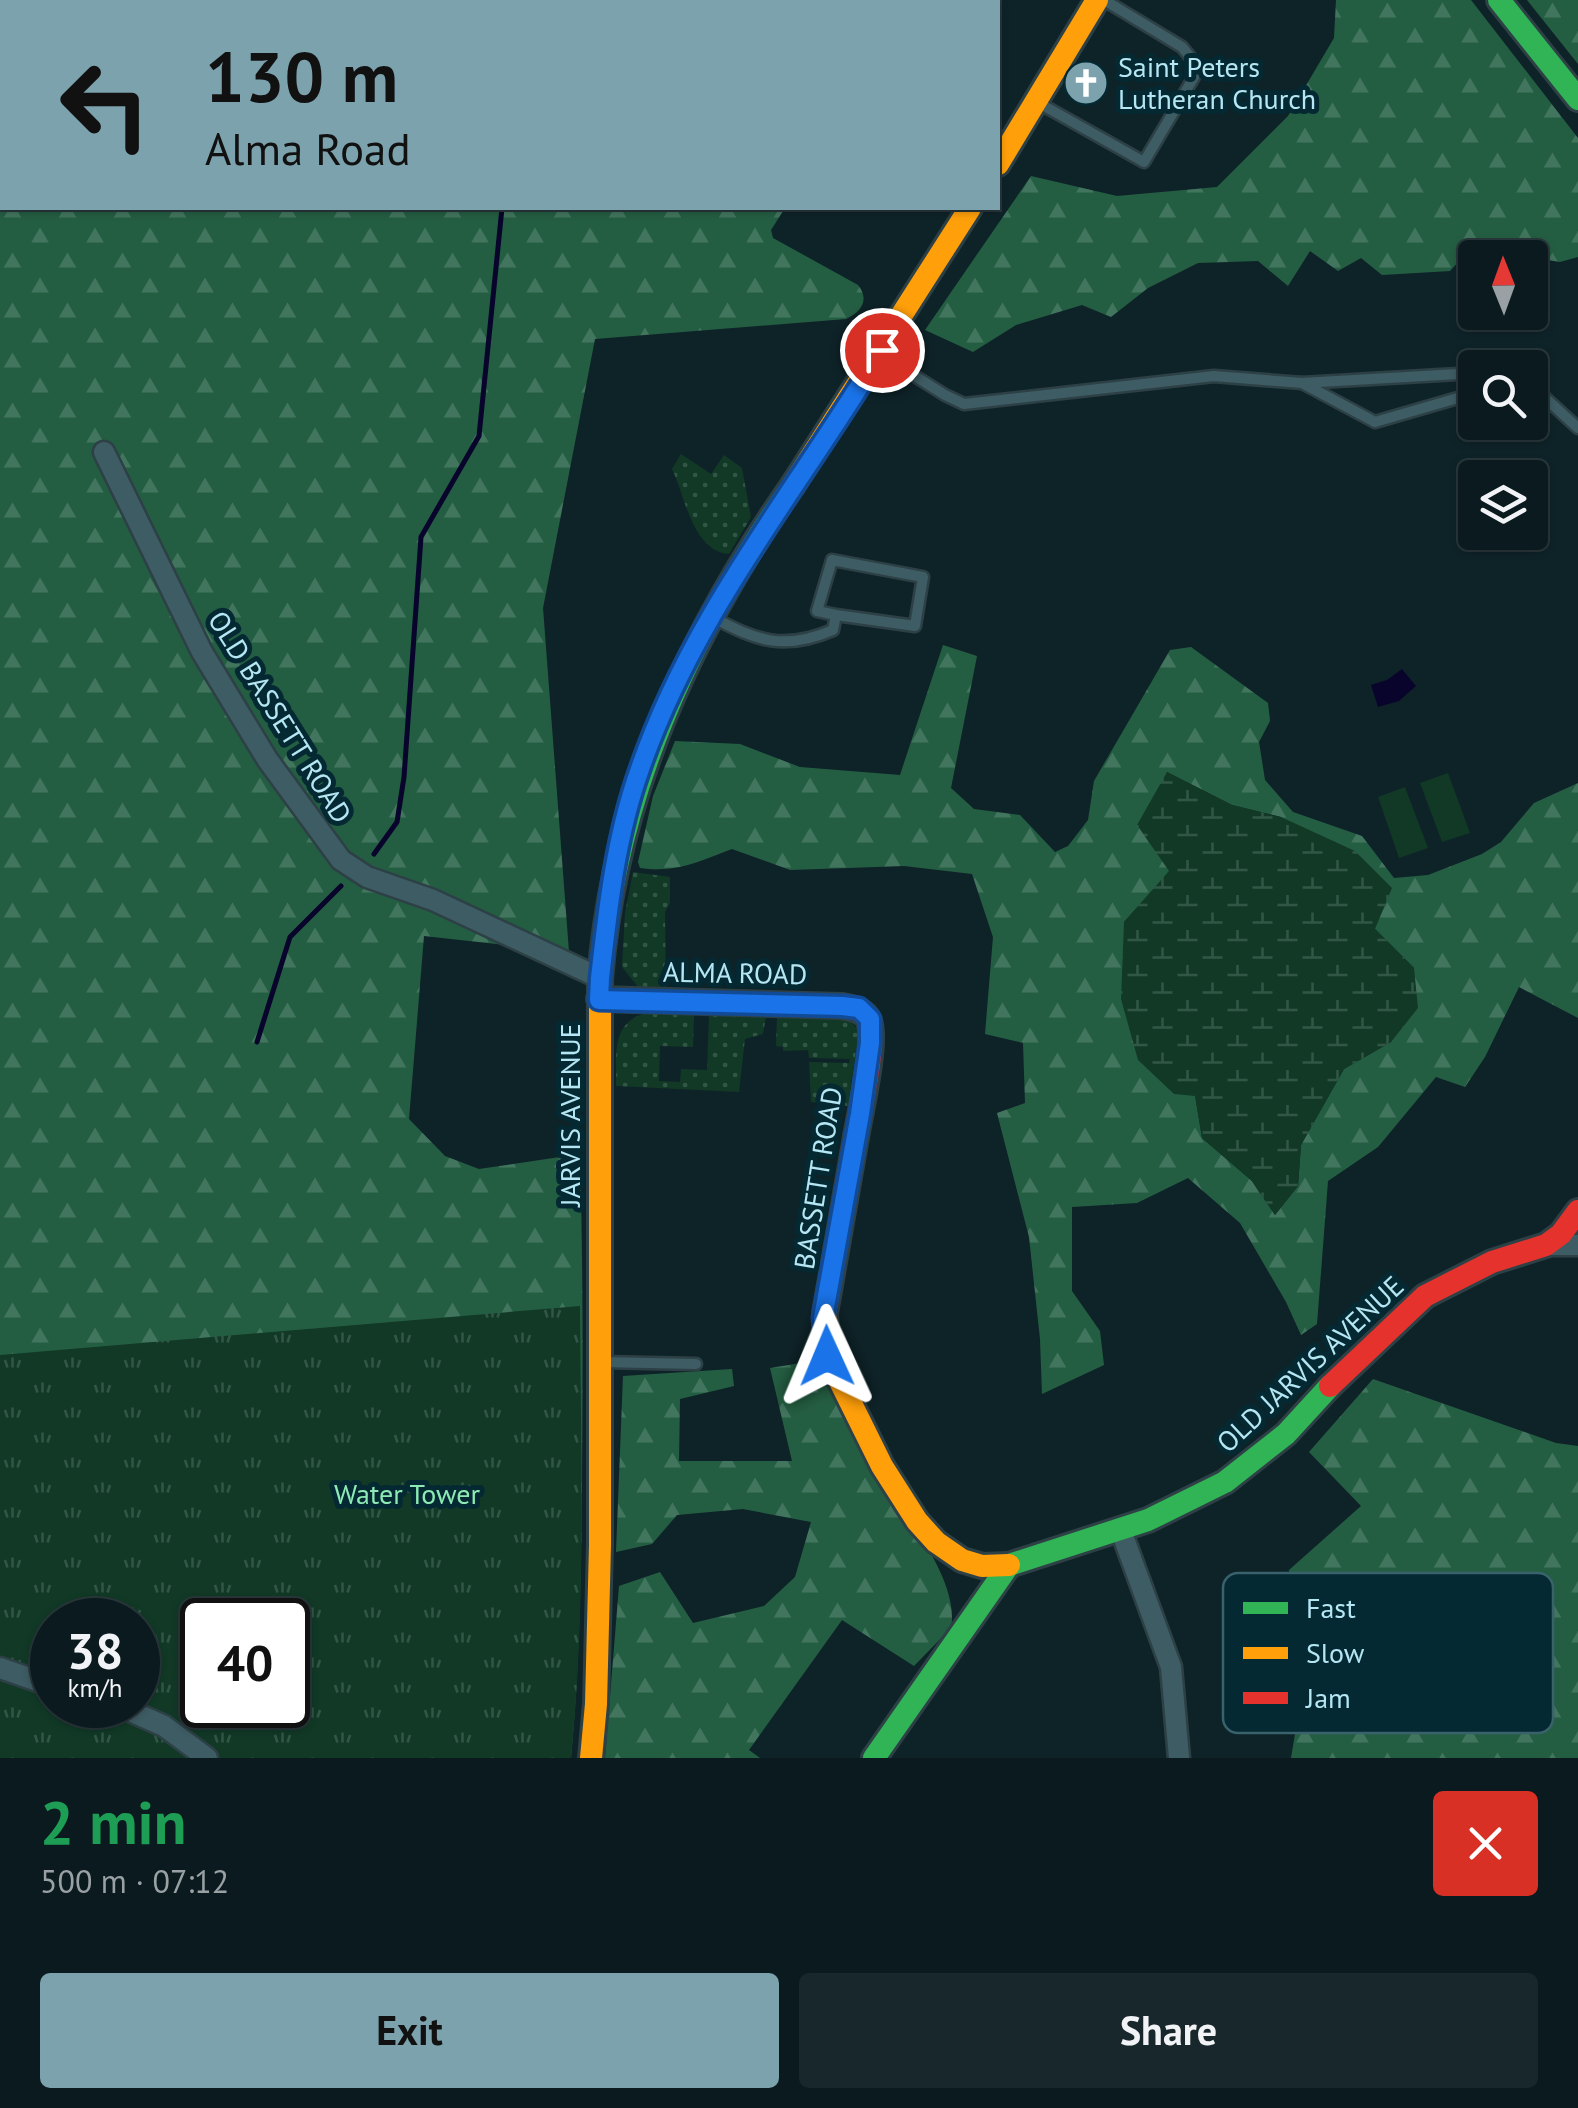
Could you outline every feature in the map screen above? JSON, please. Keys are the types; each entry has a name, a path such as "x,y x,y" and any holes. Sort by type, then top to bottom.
{"street":[{"path":"1000,161 1100,0"},
{"path":"1499,0 1578,99"},
{"name":"JARVIS AVENUE","path":"591,1758 598,1649 600,988 614,871 638,774 666,700 736,570 880,354 969,210"},
{"name":"OLD BASSETT ROAD","path":"104,452 202,652 267,758 341,860 367,877 433,900 600,988"},
{"name":"ALMA ROAD","path":"600,988 842,1006 859,1008 866,1014"},
{"name":"BASSETT ROAD","path":"866,1014 871,1023 870,1043 823,1318 827,1356 888,1475 925,1530 957,1558 991,1567 1009,1566"},
{"name":"OLD JARVIS AVENUE","path":"1009,1566 1148,1520 1197,1498 1259,1458 1334,1381 1426,1296 1468,1272 1546,1245 1561,1234 1578,1210"},
{"path":"1546,1245 1578,1245"},
{"path":"1120,1528 1171,1667 1178,1758"},
{"path":"874,1758 1009,1566"},
{"path":"0,1668 30,1678"},
{"path":"160,1724 207,1758"}],"lane":[{"path":"1036,102 1144,162 1194,77 1195,63 1182,47 1100,0"},
{"path":"880,354 964,404 1214,376 1302,383 1458,374"},
{"path":"1302,383 1376,422 1458,398"},
{"path":"1548,400 1578,428"},
{"path":"832,560 924,577 915,626 836,615 817,611 832,560"},
{"path":"711,617 749,637 790,643 833,630 836,615"},
{"path":"600,1362 696,1364"}],"green space":[{"path":"1336,0 1471,0 1578,138 1578,257 1560,262 1548,260 1548,240 1458,240 1458,262 1450,271 1382,275 1361,258 1338,271 1310,251 1288,286 1258,261 1198,263 1148,288 1111,317 1082,305 1016,325 973,352 925,330 1031,176 1117,196 1217,187 1288,116 1334,38"},
{"path":"1527,0 1578,0 1578,64"},
{"path":"0,210 784,210 771,230 773,238 858,285 863,301 856,313 846,319 595,339 543,608 569,952 424,936 409,1119 445,1156 479,1169 580,1154 581,1546 571,1758 310,1726 310,1598 180,1598 180,1710 160,1708 160,1598 30,1598 30,1634 0,1652"},
{"path":"681,454 711,474 724,455 742,468 751,517 729,554 716,551 698,533 672,469"},
{"path":"943,645 977,656 951,788 974,809 1020,815 1055,852 1068,846 1088,820 1094,781 1170,650 1191,647 1268,703 1270,721 1259,742 1265,780 1293,812 1362,836 1394,878 1428,875 1482,854 1501,842 1534,803 1578,783 1578,1018 1519,987 1485,1057 1465,1087 1436,1077 1378,1147 1328,1181 1317,1324 1301,1335 1240,1223 1188,1178 1137,1203 1072,1207 1072,1291 1100,1331 1104,1365 1042,1394 1029,1237 997,1113 1025,1103 1023,1043 985,1034 993,937 972,874 904,866 790,870 732,849 676,868 640,868 638,862 653,796 675,741 740,744 800,767 900,775","holes":["1167,772 1232,805 1281,817 1375,929 1414,968 1391,1042 1344,1069 1301,1145 1298,1186 1275,1215 1252,1181 1202,1138 1195,1095 1124,922 1170,871"]},
{"path":"1167,772 1232,805 1281,817 1355,851 1392,888 1375,929 1414,968 1418,1008 1391,1042 1344,1069 1301,1145 1298,1186 1275,1215 1252,1181 1202,1138 1195,1096 1174,1094 1138,1060 1121,999 1124,922 1169,871 1137,825"},
{"path":"1448,773 1470,833 1442,842 1420,783"},
{"path":"1405,787 1428,848 1399,858 1378,797"},
{"path":"633,872 670,877 670,903 665,912 666,990 638,987 622,967 625,913"},
{"path":"646,1013 690,1013 694,1017 693,1047 660,1046 659,1081 680,1082 681,1069 707,1070 709,1015 766,1016 763,1034 745,1039 739,1092 616,1086 616,1052 621,1032 626,1024"},
{"path":"777,1018 848,1018 859,1031 848,1106 811,1102 809,1062 849,1063 850,1059 809,1058 808,1050 783,1051 783,1047 776,1046"},
{"name":"Water Tower","path":"580,1306 581,1589 571,1758 0,1758 0,1355"},
{"path":"813,1361 867,1457 936,1562 951,1607 951,1628 914,1666 842,1620 749,1750 760,1758 605,1758 619,1586 660,1572 693,1623 764,1606 795,1577 811,1522 743,1509 677,1515 652,1544 616,1552 623,1376 732,1369 734,1386 680,1399 679,1461 792,1461 770,1368"},
{"path":"1373,1379 1556,1443 1578,1446 1578,1758 1291,1758 1295,1733 1553,1733 1553,1573 1289,1573 1361,1506 1309,1452"}],"shaded area":[{"path":"1402,669 1416,686 1399,701 1378,707 1371,685"}],"waterway":[{"path":"374,854 397,822 404,777 421,537 479,436 502,210"},
{"path":"257,1042 290,937 341,886"}],"traffic: fast":[{"path":"1499,0 1578,99"},
{"path":"600,980 621,846 663,720 721,599 793,485"},
{"path":"874,1758 1009,1565 1148,1520 1225,1482 1286,1434 1330,1386"}],"traffic: slow":[{"path":"1000,161 1097,0"},
{"path":"793,485 969,210"},
{"path":"591,1758 600,1545 600,980"},
{"path":"856,1137 825,1313 827,1355 882,1466 917,1521 936,1542 962,1560 982,1566 1009,1565"}],"traffic: jam":[{"path":"599,999 842,1006 862,1012 869,1021 871,1044 856,1137"},
{"path":"1330,1386 1425,1296 1492,1262 1546,1245 1561,1234 1578,1211"}],"place":[{"name":"Saint Peters Lutheran Church","path":"1086,83"}],"route":[{"path":"827,1356 823,1318 860,1114 872,1029 870,1019 859,1008 842,1006 599,1000 600,978 619,846 638,774 666,700 736,570 882,350"}]}
